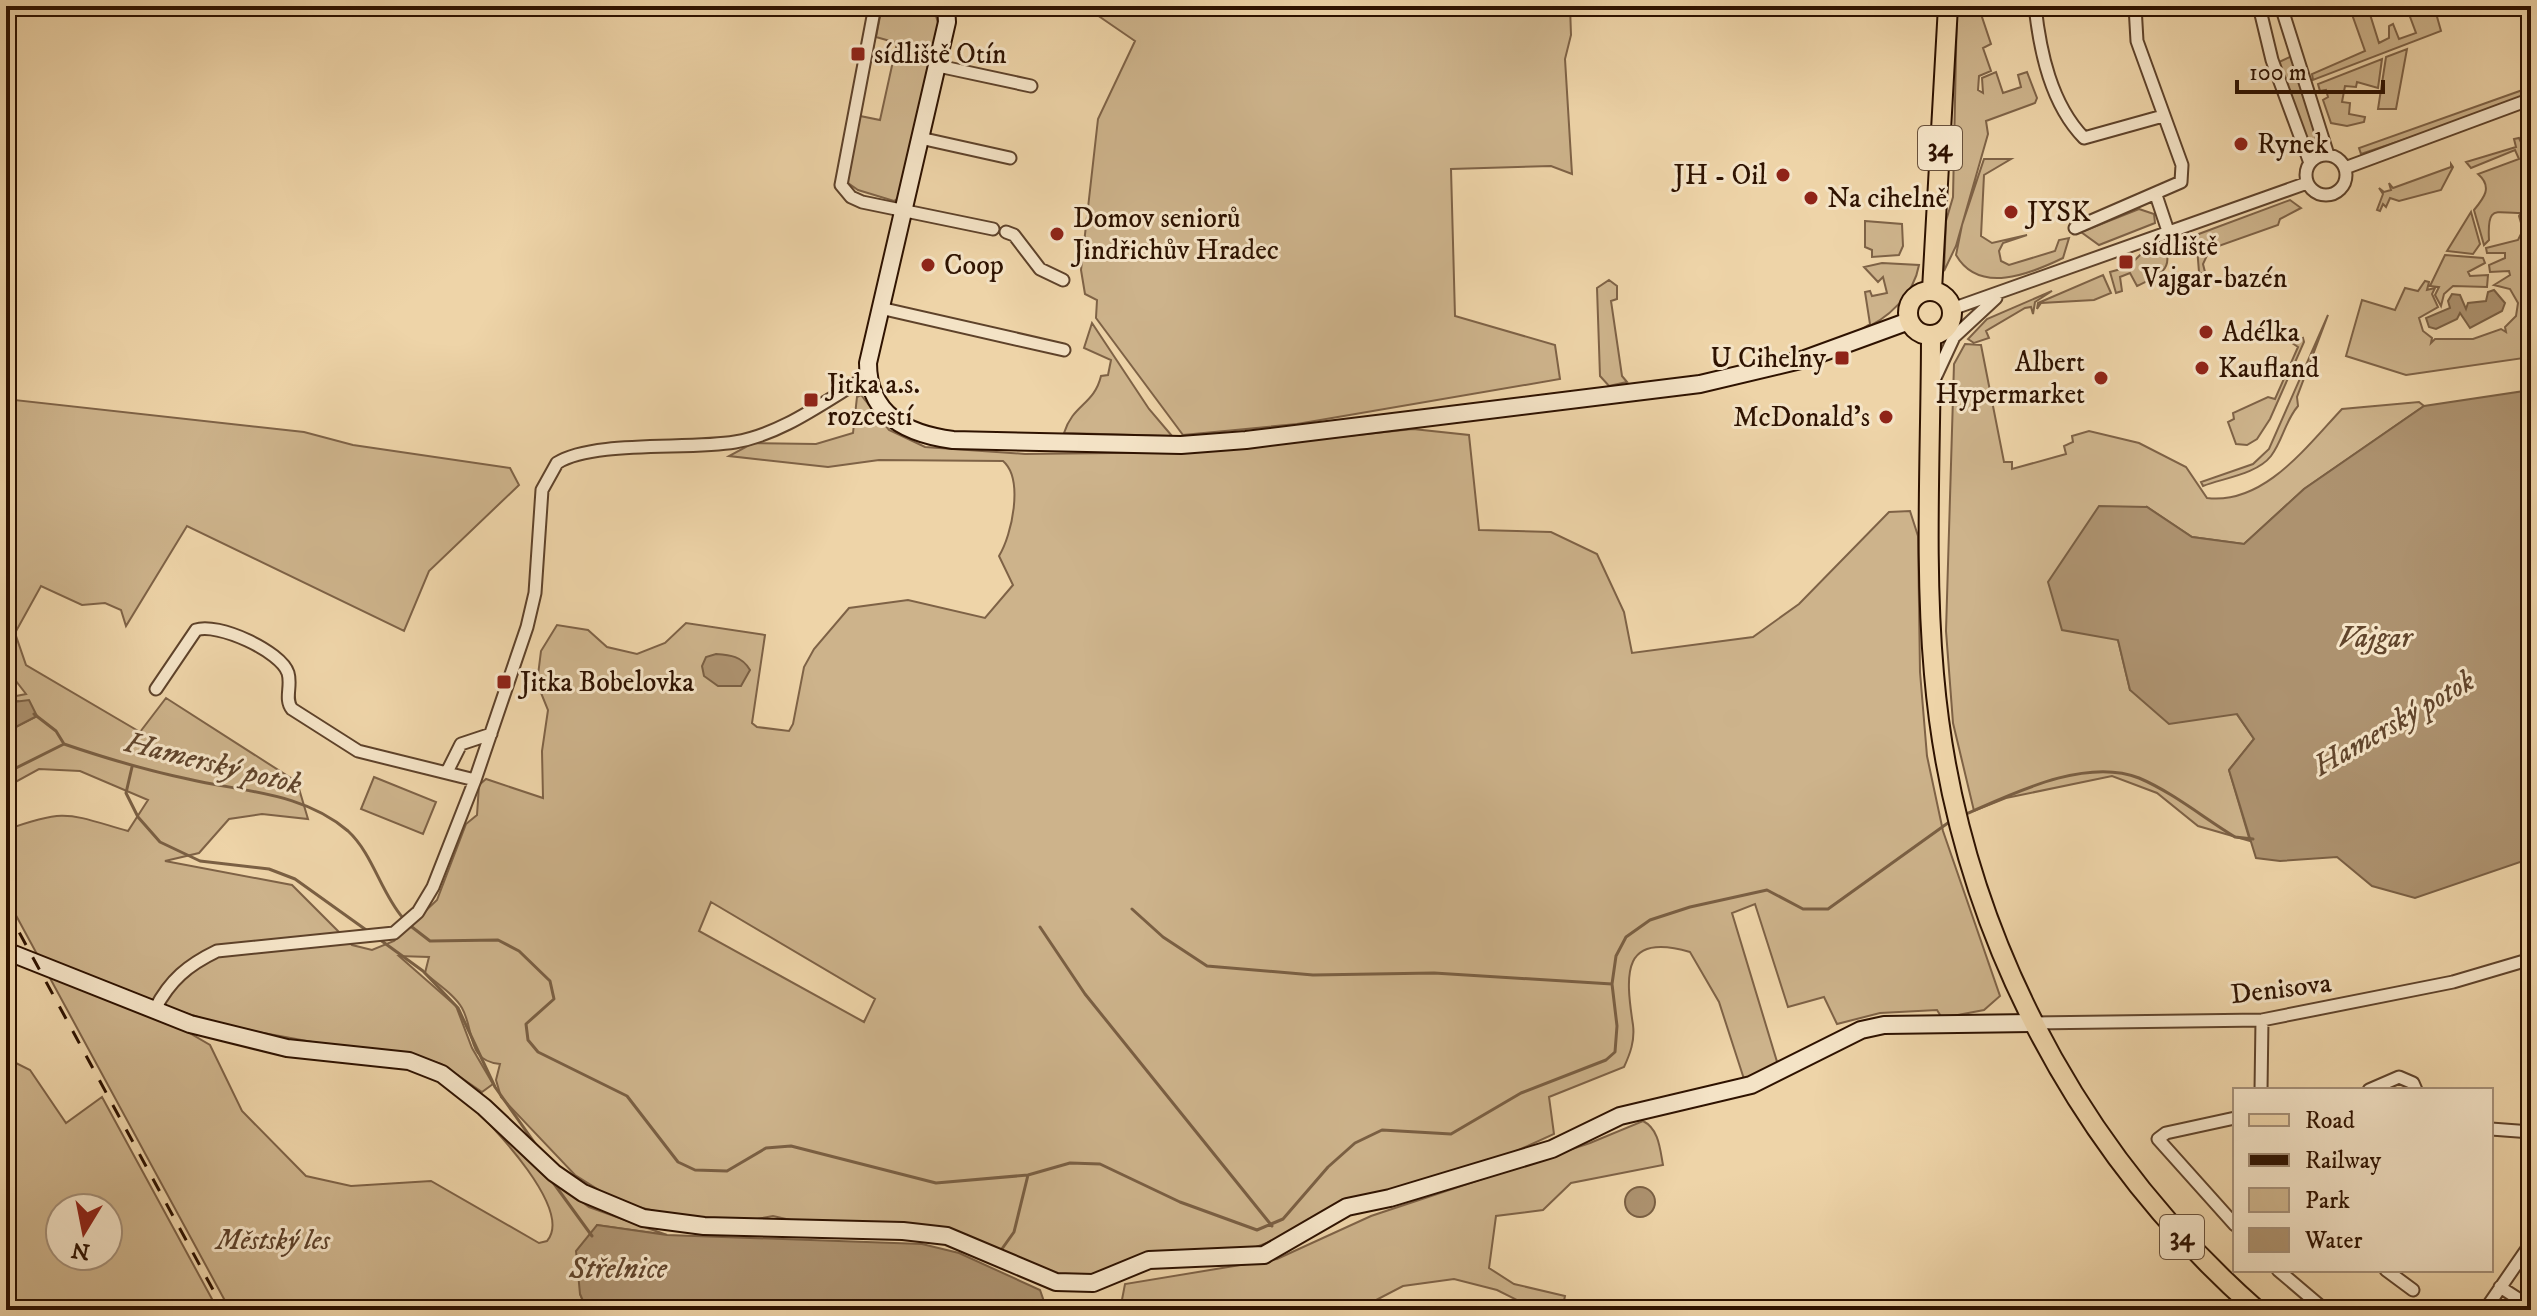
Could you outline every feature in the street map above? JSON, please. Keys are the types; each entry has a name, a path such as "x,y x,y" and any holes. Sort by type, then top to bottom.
{"main road":[{"name":"34","path":"1932,290 1948,6"},
{"path":"1932,290 1945,296 1952,309 1948,327 1931,335 1916,330 1909,321 1910,302 1919,293 1932,290"},
{"name":"34","path":"1931,335 1930,622 1937,707 1951,794 1988,924 2032,1023 2071,1091 2132,1178 2195,1251 2257,1310"}],"street":[{"path":"875,6 840,176 841,185 851,197 1014,235 1040,269 1063,280"},
{"path":"946,6 947,22 880,308 868,376 873,393 891,419 923,435 953,440 1181,445 1246,440 1700,384 1805,359 1909,321"},
{"path":"2035,6 2039,46 2051,84 2080,134 2092,138 2163,116"},
{"path":"2075,228 2181,182 2183,173 2137,41 2135,6"},
{"path":"2259,6 2272,60 2310,163 2306,173 2307,183 2320,194 2334,193 2344,183 2345,168 2340,161 2328,155 2281,6"},
{"path":"943,67 1031,86"},
{"path":"2345,168 2531,99"},
{"path":"920,138 1010,158"},
{"path":"2310,163 2328,155"},
{"path":"1952,309 2307,183"},
{"path":"2156,195 2168,231"},
{"path":"1931,386 1954,337 2004,293"},
{"path":"880,308 1064,350"},
{"path":"155,1009 176,977 191,963 217,951 372,936 401,928 418,912 433,887 475,780 532,610 542,490 557,463 590,452 704,445 762,436 868,376"},
{"path":"156,689 196,630 219,629 281,660 287,671 288,703 292,709 338,741 358,751 475,780"},
{"path":"447,772 461,744 491,734"},
{"path":"6,951 190,1024 287,1048 409,1061 442,1074 484,1107 554,1173 583,1193 643,1218 704,1226 903,1231 947,1236 1056,1282 1074,1285 1093,1283 1149,1260 1264,1255 1347,1207 1552,1149 1620,1116 1751,1085 1861,1030 1884,1025 2032,1023"},
{"name":"Denisova","path":"2032,1023 2262,1020 2453,982 2531,959"},
{"path":"2261,1088 2262,1020"},
{"path":"2374,1088 2399,1077 2413,1083 2415,1088"},
{"path":"2233,1118 2166,1133 2158,1139 2233,1223"},
{"path":"2493,1129 2531,1132"},
{"path":"2485,1310 2531,1243"},
{"path":"2280,1272 2296,1289 2325,1310"},
{"path":"2389,1272 2413,1290"},
{"path":"2500,1287 2531,1307"}],"green space":[{"path":"882,6 933,6 939,26 900,197 894,201 858,190 848,183 846,174 860,116 880,120 897,43 876,37"},
{"path":"1084,6 1570,6 1571,35 1565,59 1572,174 1551,166 1451,169 1455,316 1555,345 1560,379 1297,424 1183,435 1096,318 1097,300 1085,294 1081,270 1098,119 1135,41"},
{"path":"1957,6 1998,6 1985,11 1982,17 1991,44 1983,48 1991,71 1979,76 1978,90 1983,93 1982,78 1996,72 2003,93 2021,87 2018,75 2027,72 2037,98 2035,103 1986,121 1988,134 1956,246 1944,271 1946,221 1953,197"},
{"path":"2349,6 2368,8 2379,43 2389,38 2389,26 2393,24 2399,39 2416,33 2406,6 2434,6 2441,31 2313,80 2312,74 2365,51"},
{"path":"2407,49 2396,109 2378,109 2386,57"},
{"path":"2292,56 2318,142 2309,146 2279,62"},
{"path":"2382,59 2378,88 2357,82 2356,87 2345,86 2342,102 2350,103 2349,114 2365,117 2364,122 2347,126 2331,123 2323,100 2328,97 2326,90 2320,91 2318,84"},
{"path":"2531,87 2531,97 2361,154 2359,148"},
{"path":"2519,138 2529,159 2531,175 2531,357 2406,375 2346,356 2362,300 2395,310 2405,288 2418,291 2425,281 2429,282 2427,290 2435,288 2432,294 2438,307 2419,318 2423,331 2432,338 2431,343 2435,339 2473,339 2501,329 2506,332 2505,327 2516,316 2518,303 2510,289 2494,285 2510,275 2509,271 2490,272 2489,265 2505,258 2505,253 2487,253 2486,248 2518,240 2523,230 2521,213 2499,212 2492,215 2489,240 2484,245 2474,210 2484,197 2486,188 2478,174 2519,159 2515,150 2471,168 2466,162 2516,147 2514,139"},
{"path":"1984,159 2011,159 1984,175 1981,236 1992,243 2027,235 2003,243 1999,251 2001,261 2009,265 2055,251 2059,240 2069,238 2063,258 2021,275 1991,278 1978,275 1956,255 1962,225"},
{"path":"2451,164 2453,167 2441,190 2399,201 2390,198 2386,207 2383,204 2380,211 2377,210 2383,194 2379,188 2384,192 2391,190 2389,183 2393,188 2451,167"},
{"path":"2290,200 2301,208 2280,219 2278,225 2210,249 2203,264 2206,276 2199,272 2196,235"},
{"path":"2139,209 2154,214 2155,223 2099,245 2081,232"},
{"path":"2471,212 2480,244 2473,254 2447,251"},
{"path":"1865,221 1902,224 1903,246 1899,255 1872,257 1872,250 1865,247"},
{"path":"2155,249 2166,251 2167,264 2164,269 2137,286 2130,273 2120,277 2122,291 2116,293 2110,272 2128,267 2141,254"},
{"path":"2445,255 2483,258 2485,263 2468,272 2470,276 2488,275 2487,287 2453,286 2444,294 2441,306 2435,295 2439,287 2430,286"},
{"path":"1882,263 1919,265 1912,286 1898,305 1880,320 1860,330 1870,324 1865,292 1870,291 1872,296 1887,293 1883,277 1878,282 1864,267"},
{"path":"2103,275 2111,293 2094,300 2041,303 2037,309 2038,303"},
{"path":"1609,280 1617,286 1617,299 1611,301 1622,376 1627,382 1609,386 1600,376 1597,288"},
{"path":"2052,291 2035,302 2033,314 2031,307 2025,308 1986,331 1989,338 1974,343 1968,339 1987,319"},
{"path":"2328,315 2297,397 2298,406 2271,456 2249,471 2203,486 2201,482 2253,464 2269,449"},
{"path":"1092,323 1149,409 1172,436 1064,433 1073,416 1094,393 1101,376 1108,375 1111,360 1084,348"},
{"path":"2303,338 2304,342 2270,419 2257,439 2247,445 2236,444 2228,422 2234,419 2233,413 2268,397 2275,399 2298,347 2292,343"},
{"path":"1965,344 1981,345 2004,462 2012,462 2012,469 2066,454 2064,446 2073,442 2072,436 2089,431 2139,443 2186,467 2207,498 2228,498 2266,483 2299,455 2342,409 2419,402 2424,406 2304,489 2244,544 2192,537 2147,507 2118,640 2130,690 2236,713 2254,739 2229,770 2250,841 2198,826 2157,793 2112,776 2006,798 1974,811 1953,723 1946,631 1954,364"},
{"path":"861,395 889,430 925,447 1025,454 1199,452 1413,429 1469,435 1479,530 1551,532 1597,554 1624,612 1632,653 1753,637 1799,604 1889,512 1910,511 1918,536 1920,672 1927,756 1943,831 2000,996 1984,1010 1942,1018 1937,1010 1880,1013 1837,1024 1824,997 1788,1007 1755,904 1732,913 1778,1065 1744,1079 1719,1002 1690,952 1668,947 1651,948 1640,953 1633,962 1630,974 1633,1036 1624,1067 1549,1097 1554,1134 1503,1157 1245,1251 1092,1277 1050,1276 954,1237 804,1223 773,1216 746,1221 667,1214 618,1202 575,1175 501,1097 496,1080 500,1064 489,1062 476,1051 459,1003 425,973 429,957 399,956 456,1006 472,1048 493,1084 482,1092 441,1064 412,1055 345,1048 226,1026 173,1009 169,1021 210,1045 242,1111 306,1176 351,1186 431,1181 539,1243 547,1241 552,1227 550,1210 541,1190 512,1150 472,1106 537,1168 589,1207 667,1235 597,1225 580,1294 587,1310 230,1310 6,897 6,830 42,818 67,816 128,831 148,800 80,771 39,769 8,786 15,817 6,823 6,732 37,716 18,701 6,703 6,698 26,694 12,676 6,675 6,399 304,432 353,445 510,468 519,485 429,571 404,631 187,526 126,626 121,610 105,603 82,605 41,586 15,633 26,665 140,732 166,698 297,782 308,819 262,814 229,819 199,853 165,861 292,885 352,945 372,950 394,941 437,900 466,824 477,815 479,785 486,779 543,798 542,751 548,710 537,683 541,651 557,625 588,630 607,647 637,654 665,643 686,623 765,635 752,723 757,727 789,731 804,667 814,649 849,608 908,600 985,618 1013,585 999,556 1008,535 1014,507 1013,480 1003,461 879,460 828,467 729,456 753,443 816,444 853,433 857,397","holes":["711,902 875,999 864,1022 699,931"]},
{"path":"374,777 436,802 423,834 361,809"},
{"name":"Městský les","path":"6,1058 30,1070 66,1123 102,1097 218,1310 6,1310"},
{"path":"1643,1121 1656,1134 1663,1165 1571,1183 1543,1210 1496,1216 1489,1268 1514,1284 1565,1296 1562,1310 1537,1310 1497,1290 1454,1279 1403,1286 1357,1310 1120,1310 1125,1284 1277,1259 1371,1216 1590,1143"}],"water":[{"path":"2494,290 2505,303 2502,311 2470,328 2460,313 2457,319 2436,329 2429,327 2426,318 2450,308 2448,301 2452,294 2460,295 2466,309 2468,303 2486,301 2488,292"},
{"name":"Vajgar","path":"2531,390 2531,864 2520,862 2415,898 2372,886 2337,857 2280,861 2256,858 2229,770 2254,739 2237,714 2169,724 2130,690 2118,640 2062,630 2048,582 2099,506 2147,507 2192,537 2244,544 2304,489 2424,406"},
{"path":"716,654 735,657 747,665 750,670 741,686 718,686 704,676 702,666 706,657"},
{"path":"29,700 37,716 6,732 6,703"},
{"path":"1640,1187 1651,1191 1655,1202 1651,1213 1640,1217 1629,1213 1625,1202 1629,1191"},
{"name":"Střelnice","path":"597,1225 667,1235 922,1244 959,1253 1040,1290 1047,1310 587,1310 580,1294 576,1251"}],"waterway":[{"path":"34,714 56,731 64,744"},
{"name":"Hamerský potok","path":"6,773 64,744 156,772 272,795 312,808 357,840 403,918"},
{"path":"132,767 126,793 138,817 160,842 200,861 269,869 295,879 369,932"},
{"name":"Hamerský potok","path":"1966,814 2051,780 2096,772 2118,773 2139,778 2164,790 2235,837 2253,839"},
{"name":"Hamerský potok","path":"408,924 430,941 498,940 519,951 550,981 554,999 526,1024 528,1040 538,1052 627,1096 678,1162 695,1170 727,1171 766,1148 791,1146 936,1183 1028,1175 1070,1163 1100,1164 1180,1202 1257,1230 1283,1219 1328,1167 1355,1143 1382,1130 1451,1134 1521,1093 1606,1060 1615,1052 1617,1026 1612,984 1616,956 1626,937 1650,920 1690,907 1767,890 1803,909 1828,909 1952,820"},
{"path":"1132,909 1163,937 1207,966 1313,975 1434,973 1612,984"},
{"path":"1040,927 1085,994 1272,1226"},
{"path":"379,939 423,971 458,1008 495,1087 541,1152"},
{"path":"999,1253 1014,1232 1028,1175"},
{"path":"552,1181 592,1236"}],"railway":[{"path":"6,908 224,1310"}],"place":[{"name":"sídliště Otín","path":"858,54"},
{"name":"Rynek","path":"2241,144"},
{"name":"JH - Oil","path":"1783,175"},
{"name":"Na cihelně","path":"1811,198"},
{"name":"JYSK","path":"2011,212"},
{"name":"Domov seniorů Jindřichův Hradec","path":"1057,234"},
{"name":"sídliště Vajgar-bazén","path":"2126,262"},
{"name":"Coop","path":"928,265"},
{"name":"Adélka","path":"2206,332"},
{"name":"U Cihelny","path":"1842,358"},
{"name":"Kaufland","path":"2202,368"},
{"name":"Albert Hypermarket","path":"2101,378"},
{"name":"Jitka a.s. rozcestí","path":"811,400"},
{"name":"McDonald's","path":"1886,417"},
{"name":"Jitka Bobelovka","path":"504,682"}]}
